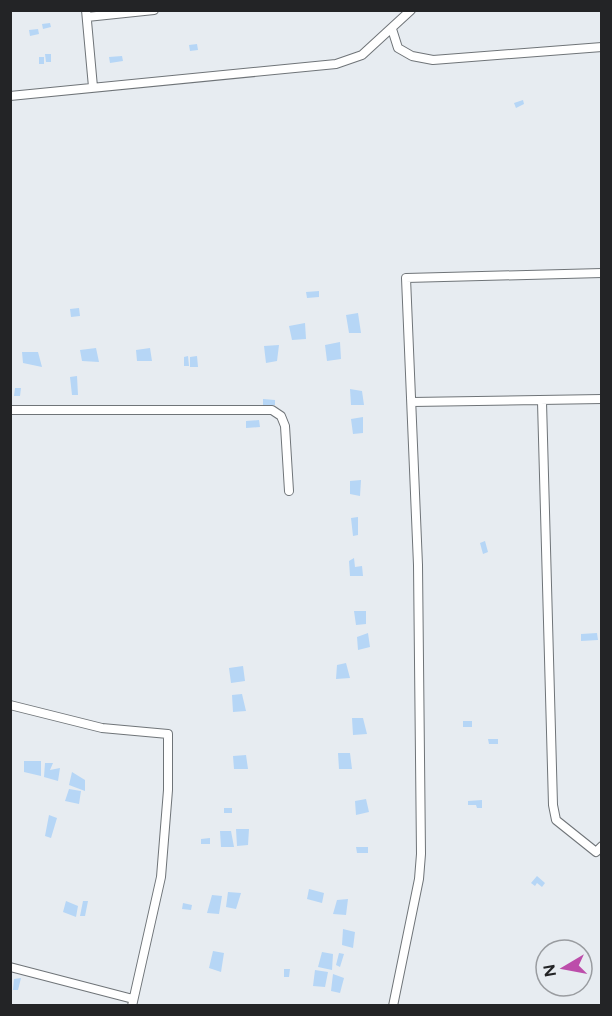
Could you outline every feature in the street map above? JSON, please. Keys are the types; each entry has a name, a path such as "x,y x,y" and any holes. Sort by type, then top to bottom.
{"street":[{"path":"93,87 87,14 154,10"},
{"path":"10,88 11,96 336,64 351,61 362,55 411,10"},
{"path":"392,29 398,48 412,56 433,60 602,47"},
{"path":"393,1005 419,879 421,854 418,565 406,278 602,273"},
{"path":"412,402 543,402 602,399"},
{"path":"543,402 553,805 556,820 596,852 602,846"},
{"path":"10,410 272,410 281,416 285,426 289,491"},
{"path":"10,705 102,728 168,734 168,790 161,877 132,1002 10,967"}],"building":[{"path":"50,23 51,27 43,29 42,24"},
{"path":"38,29 39,34 30,36 29,30"},
{"path":"197,44 198,50 190,51 189,45"},
{"path":"45,54 51,54 51,62 46,62"},
{"path":"122,56 123,61 110,63 109,57"},
{"path":"39,57 44,57 44,64 39,64"},
{"path":"523,100 524,104 516,108 514,103"},
{"path":"319,291 319,297 307,298 306,292"},
{"path":"79,308 80,316 71,317 70,309"},
{"path":"358,313 361,333 349,333 346,315"},
{"path":"305,323 306,339 292,340 289,326"},
{"path":"340,342 341,359 327,361 325,345"},
{"path":"279,345 277,361 266,363 264,346"},
{"path":"96,348 99,362 82,361 80,350"},
{"path":"150,348 152,361 137,361 136,350"},
{"path":"22,352 38,352 42,367 23,363"},
{"path":"188,356 189,366 184,366 184,357"},
{"path":"197,356 198,367 190,367 190,357"},
{"path":"77,376 78,395 72,395 70,377"},
{"path":"15,388 21,388 20,396 14,396"},
{"path":"350,389 362,391 364,405 351,405"},
{"path":"263,399 275,400 275,405 263,405"},
{"path":"363,417 363,433 353,434 351,419"},
{"path":"259,420 260,427 246,428 246,421"},
{"path":"361,480 360,496 350,494 350,481"},
{"path":"358,517 358,535 353,536 351,518"},
{"path":"485,541 488,552 483,554 480,543"},
{"path":"354,558 355,567 362,566 363,576 350,576 349,561"},
{"path":"354,611 366,611 366,624 356,625"},
{"path":"368,633 370,647 358,650 357,637"},
{"path":"597,633 598,640 581,641 581,634"},
{"path":"346,663 350,678 336,679 337,665"},
{"path":"243,666 245,681 231,683 229,668"},
{"path":"242,694 246,711 233,712 232,695"},
{"path":"352,718 363,718 367,734 353,735"},
{"path":"463,721 472,721 472,727 463,727"},
{"path":"488,739 498,739 498,744 489,744"},
{"path":"338,753 350,753 352,769 339,769"},
{"path":"246,755 248,769 234,769 233,756"},
{"path":"24,761 41,761 41,776 24,772"},
{"path":"45,763 53,763 50,770 60,768 58,781 44,777"},
{"path":"72,772 85,780 85,791 69,785"},
{"path":"69,789 81,791 79,804 65,801"},
{"path":"366,799 369,812 356,815 355,801"},
{"path":"482,800 482,808 468,805 468,801"},
{"path":"224,808 232,808 232,813 224,813"},
{"path":"49,815 57,818 51,838 45,836"},
{"path":"236,829 249,829 248,845 237,846"},
{"path":"220,831 231,831 234,847 221,847"},
{"path":"210,838 210,844 201,844 201,839"},
{"path":"356,847 368,847 368,853 357,853"},
{"path":"537,876 545,883 542,887 537,883 535,886 531,883"},
{"path":"309,889 324,893 322,903 307,899"},
{"path":"228,892 241,893 236,909 226,907"},
{"path":"212,895 222,896 219,914 207,913"},
{"path":"348,899 346,915 333,914 337,900"},
{"path":"66,901 78,906 76,917 63,912"},
{"path":"83,901 88,901 85,916 80,916"},
{"path":"183,903 192,905 191,910 182,909"},
{"path":"343,929 355,932 353,948 342,945"},
{"path":"213,951 224,953 221,972 209,968"},
{"path":"322,952 333,954 332,970 318,967"},
{"path":"339,953 344,954 340,967 336,965"},
{"path":"284,969 290,969 289,977 284,977"},
{"path":"315,970 328,972 325,987 313,986"},
{"path":"333,974 344,978 340,993 331,991"},
{"path":"21,978 18,990 13,990 14,979"}]}
